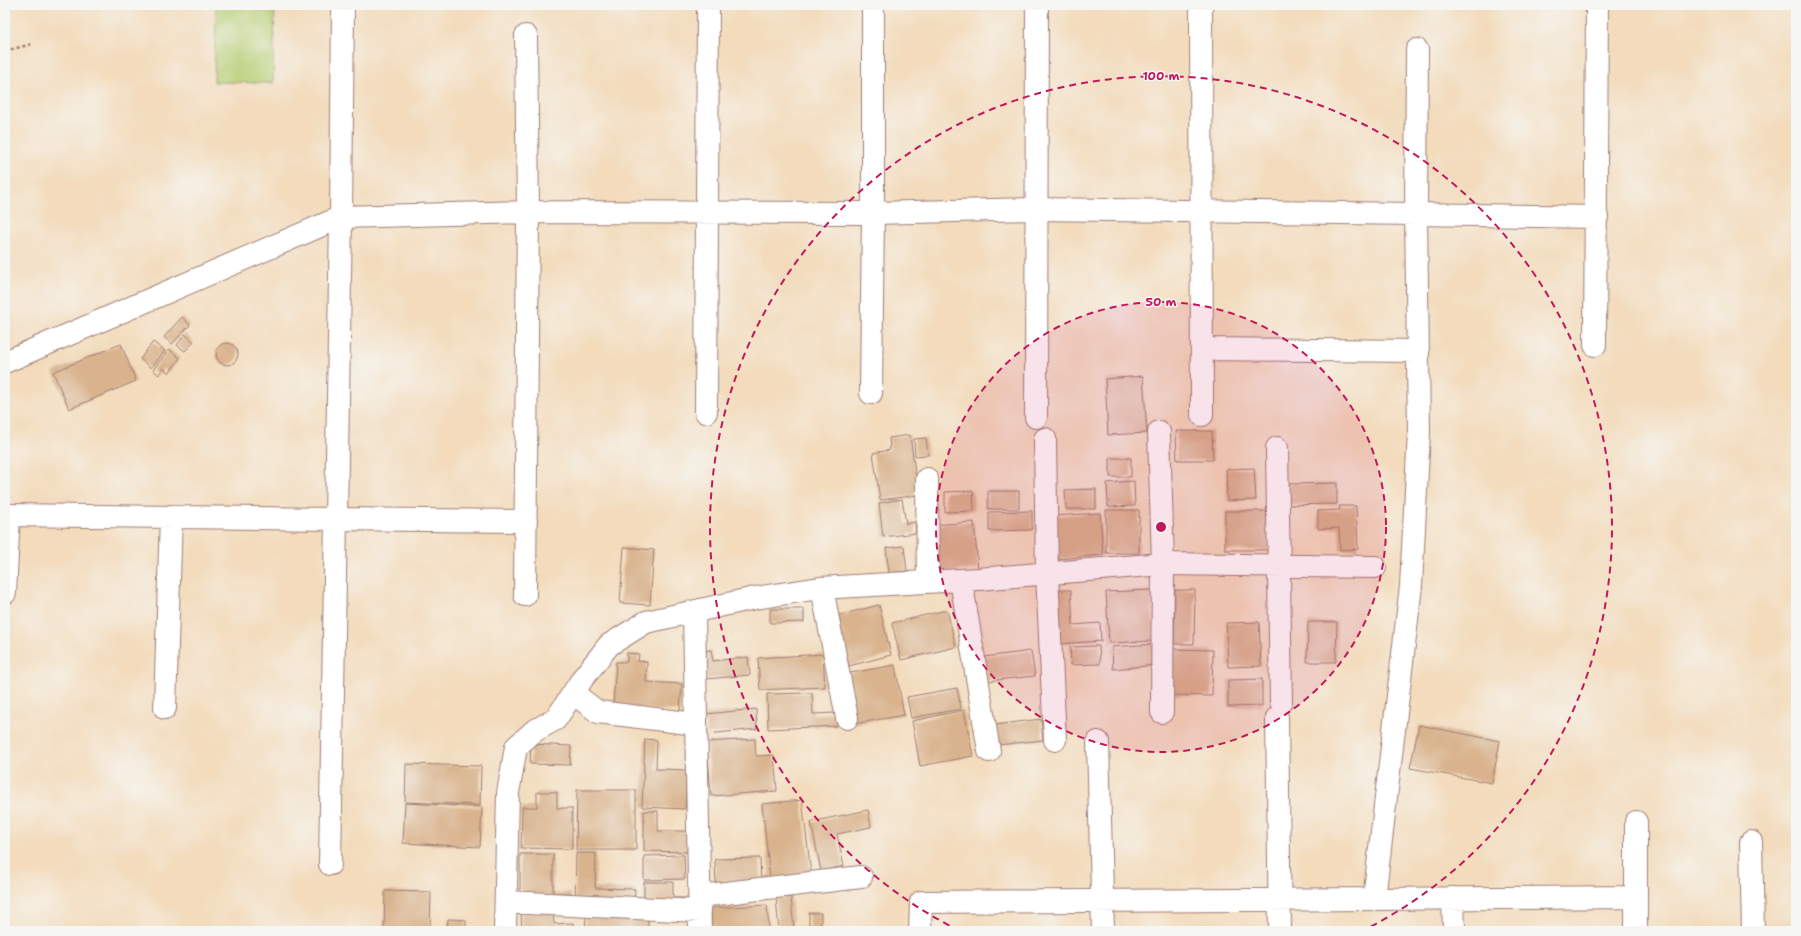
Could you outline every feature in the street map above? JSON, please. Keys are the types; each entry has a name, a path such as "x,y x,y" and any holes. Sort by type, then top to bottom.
{"street":[{"path":"330,864 342,217 343,5"},
{"path":"706,412 708,5"},
{"path":"871,393 873,5"},
{"path":"1036,5 1036,417"},
{"path":"1201,5 1202,415"},
{"path":"1596,345 1597,5"},
{"path":"525,595 528,212 526,36"},
{"path":"1374,899 1411,586 1419,432 1416,214 1417,50"},
{"path":"5,362 342,217 528,212 706,211 873,213 1036,209 1597,217"},
{"path":"1202,349 1417,351"},
{"path":"1160,432 1163,564 1162,712"},
{"path":"1045,439 1047,574 1055,740"},
{"path":"1277,448 1279,566 1280,931"},
{"path":"927,479 928,582"},
{"path":"5,593 7,515 526,521"},
{"path":"165,708 171,516"},
{"path":"505,931 508,793 516,747 534,731 556,719 573,693 609,645 646,622 694,613 755,598 822,588 1047,574 1163,564 1375,567"},
{"path":"961,580 989,751"},
{"path":"822,588 847,718"},
{"path":"694,613 700,913"},
{"path":"573,693 598,712 696,724"},
{"path":"1098,742 1103,931"},
{"path":"1636,822 1636,931"},
{"path":"1751,842 1753,931"},
{"path":"506,902 700,913 861,877"},
{"path":"920,931 921,902 1636,897"},
{"path":"1453,898 1454,931"}],"path":[{"path":"5,52 32,44"}],"green space":[{"path":"216,5 275,5 273,83 214,82"}],"building":[{"path":"182,317 190,325 172,344 164,337"},
{"path":"185,334 194,342 185,351 177,345"},
{"path":"153,342 165,351 151,368 140,359"},
{"path":"227,343 235,346 238,354 235,362 227,365 219,362 216,354 219,346"},
{"path":"121,344 136,381 69,409 53,372"},
{"path":"169,349 180,358 169,373 163,368 159,375 153,370"},
{"path":"1143,376 1147,433 1108,435 1105,379"},
{"path":"1176,431 1212,431 1213,460 1177,460"},
{"path":"910,435 918,495 880,500 873,453 890,450 889,438"},
{"path":"926,438 928,455 915,456 914,439"},
{"path":"1110,458 1131,458 1131,477 1110,477"},
{"path":"1254,468 1256,500 1227,501 1226,469"},
{"path":"1134,481 1135,506 1108,507 1107,483"},
{"path":"1337,483 1337,504 1287,505 1287,484"},
{"path":"1096,489 1096,509 1066,509 1065,490"},
{"path":"973,491 974,511 945,512 945,492"},
{"path":"988,491 1019,491 1019,509 988,509"},
{"path":"902,499 906,524 915,522 916,533 883,537 879,503"},
{"path":"1339,506 1356,506 1358,549 1340,550 1339,528 1318,529 1318,511 1340,510"},
{"path":"1106,510 1139,510 1139,553 1106,553"},
{"path":"1032,511 1032,530 989,531 989,512"},
{"path":"1225,511 1268,511 1268,550 1225,550"},
{"path":"1100,513 1103,555 1058,559 1054,516"},
{"path":"974,522 978,569 935,572 932,525"},
{"path":"904,546 907,571 889,573 886,548"},
{"path":"624,547 654,550 650,605 620,603"},
{"path":"1055,590 1071,590 1073,625 1100,623 1101,641 1058,644"},
{"path":"1151,590 1154,641 1109,643 1106,592"},
{"path":"1175,590 1195,590 1194,644 1174,644"},
{"path":"879,605 891,655 849,666 836,616"},
{"path":"770,609 804,609 804,622 770,623"},
{"path":"947,610 956,647 901,660 892,623"},
{"path":"1259,622 1261,666 1228,667 1226,623"},
{"path":"1308,622 1337,622 1336,662 1307,662"},
{"path":"1154,644 1156,665 1113,669 1112,647"},
{"path":"1099,646 1100,664 1071,665 1070,647"},
{"path":"1172,649 1213,650 1212,696 1171,695"},
{"path":"711,650 713,661 748,657 750,675 707,679 703,651"},
{"path":"1031,651 1035,676 987,681 984,657"},
{"path":"627,653 639,654 638,661 647,662 646,682 682,684 680,711 613,707 616,662 627,662"},
{"path":"823,654 825,687 760,690 758,658"},
{"path":"895,665 904,715 854,724 845,674"},
{"path":"1262,679 1262,706 1228,707 1228,680"},
{"path":"957,688 961,709 911,718 907,697"},
{"path":"812,693 813,714 836,713 837,726 768,729 767,694"},
{"path":"756,709 757,729 707,734 705,714"},
{"path":"964,710 973,756 920,766 912,721"},
{"path":"1041,719 1043,740 998,745 995,725"},
{"path":"1419,725 1500,741 1492,783 1410,768"},
{"path":"645,739 657,740 656,769 687,770 685,809 642,807"},
{"path":"755,739 756,756 774,755 777,791 711,796 707,742"},
{"path":"531,744 571,746 570,765 530,764"},
{"path":"406,764 481,766 480,805 405,802"},
{"path":"577,790 636,790 636,850 576,850"},
{"path":"537,792 557,792 557,808 572,808 572,849 521,848 522,807 537,807"},
{"path":"802,800 811,874 770,879 762,804"},
{"path":"405,803 482,807 480,847 403,843"},
{"path":"868,810 871,827 837,834 844,866 821,871 811,822"},
{"path":"644,811 658,811 658,831 688,831 687,852 644,851"},
{"path":"576,853 596,853 595,888 635,889 634,903 575,902"},
{"path":"520,854 553,854 553,893 571,893 571,901 520,901"},
{"path":"684,855 685,879 644,880 644,856"},
{"path":"760,858 761,885 716,886 715,859"},
{"path":"644,882 673,882 673,898 688,898 688,904 644,904"},
{"path":"385,891 431,892 430,931 384,931"},
{"path":"791,897 794,931 779,931 776,898"},
{"path":"767,905 769,931 712,931 711,908"},
{"path":"553,912 554,924 573,923 573,931 522,931 521,913"},
{"path":"809,913 821,913 821,931 799,931 799,927 809,927"},
{"path":"586,915 648,915 648,931 585,931"},
{"path":"448,919 466,920 466,931 447,931"},
{"path":"859,929 859,931 841,931 841,930"}]}
